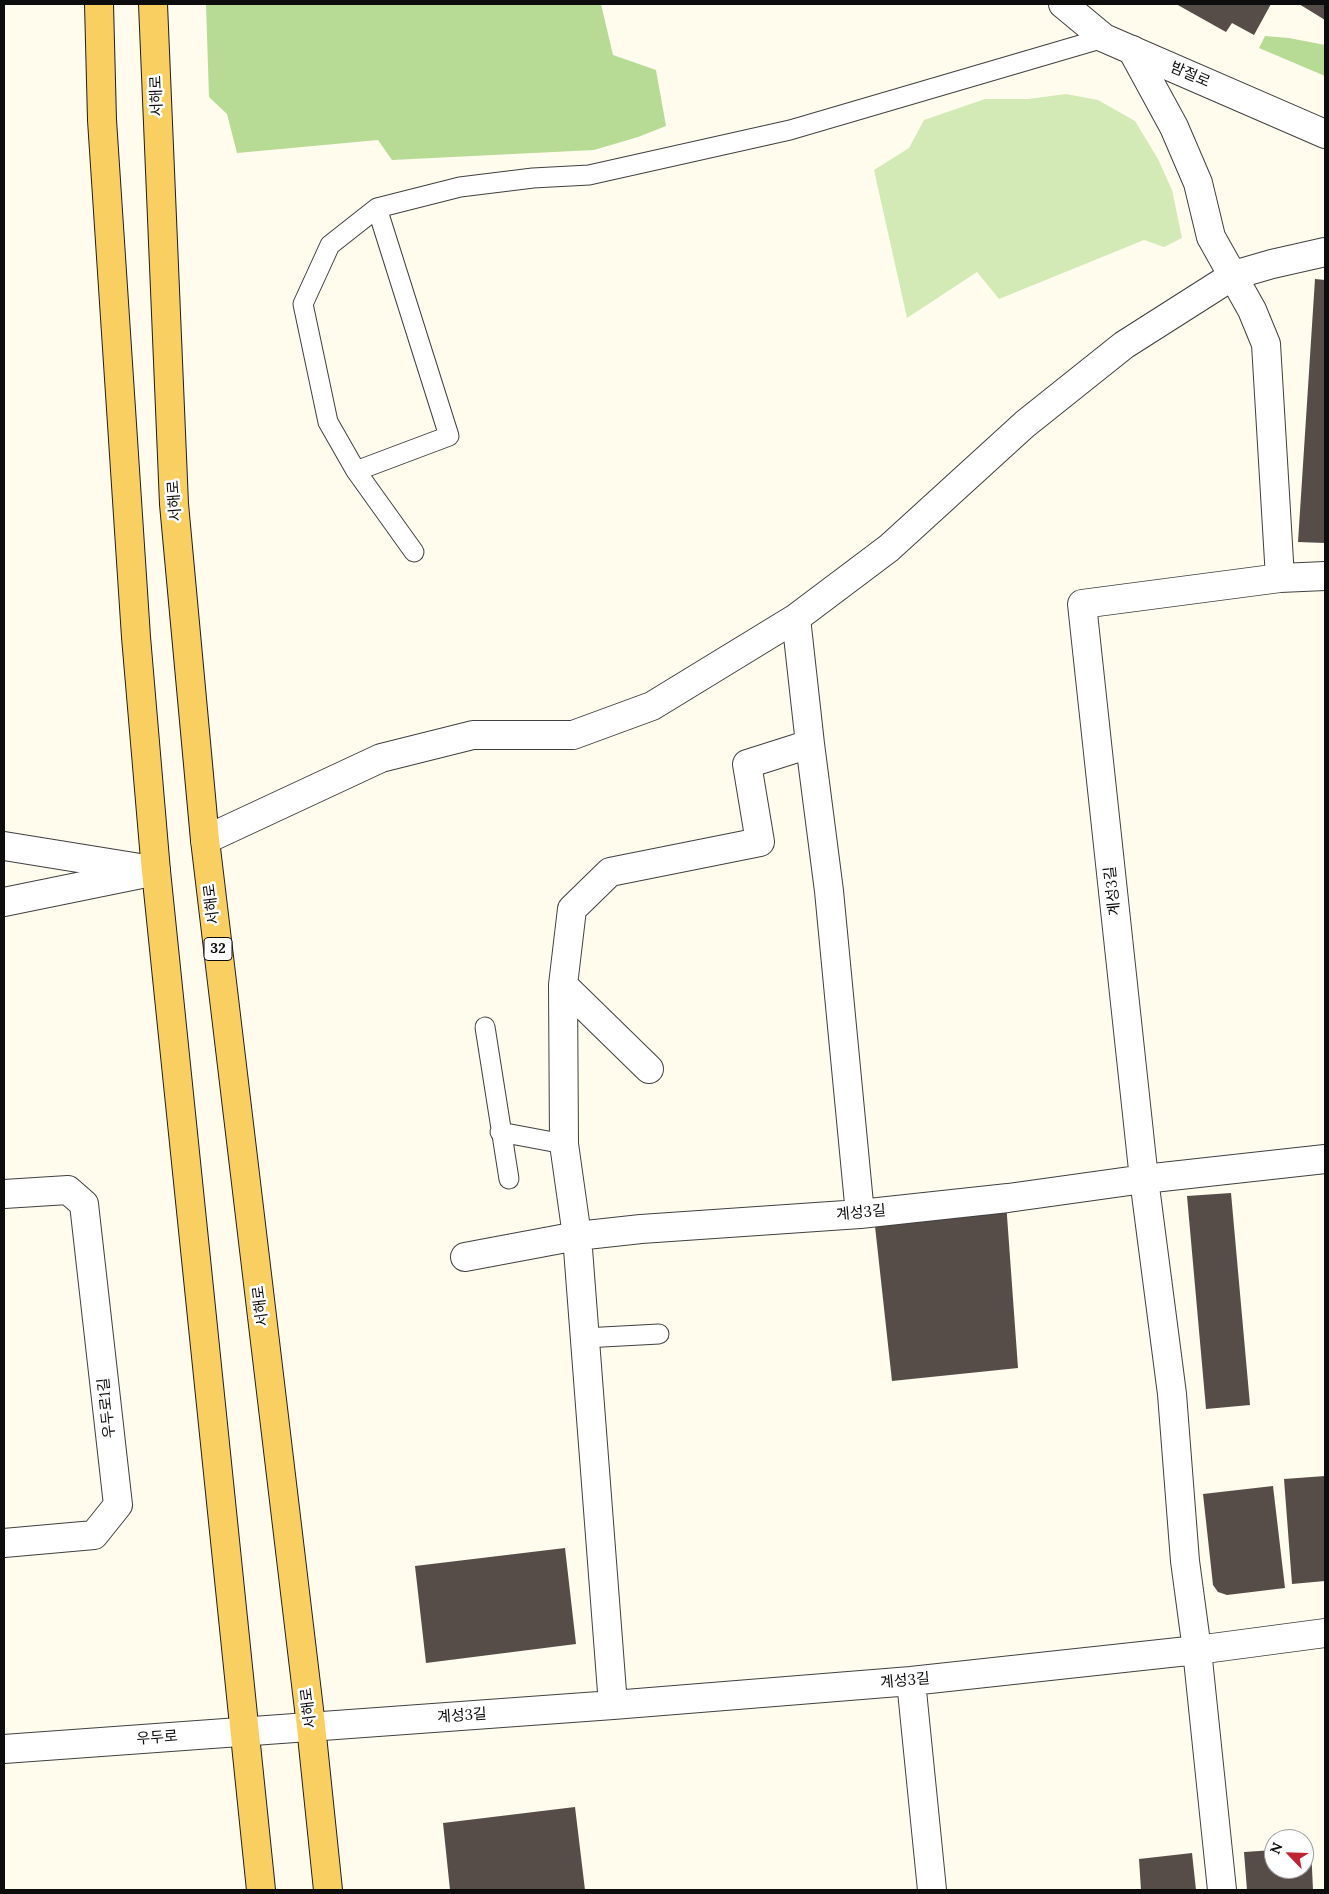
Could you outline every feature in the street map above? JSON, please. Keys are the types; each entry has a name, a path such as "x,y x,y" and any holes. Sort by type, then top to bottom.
{"main road":[{"path":"99,4 102,120 136,637 156,871 261,1890"},
{"name":"서해로","path":"153,4 174,504 205,840 311,1726 328,1890"}],"street":[{"name":"밤절로","path":"1063,4 1104,38 1325,134"},
{"path":"1132,50 1174,127 1198,183 1211,237 1252,310 1266,344 1280,578 1325,576"},
{"path":"205,840 381,758 474,735 572,735 652,706 796,618 889,548 1025,424 1124,345 1234,275 1325,252"},
{"name":"계성3길","path":"1222,1890 1185,1560 1172,1394 1144,1179 1082,604 1280,578"},
{"path":"796,618 829,891 860,1214"},
{"path":"613,1706 577,1236 564,1144 563,985 572,909 610,872 760,842 747,764 810,744"},
{"path":"4,846 156,871"},
{"path":"4,902 156,871"},
{"path":"563,985 649,1069"},
{"name":"계성3길","path":"465,1257 577,1236 641,1229 860,1214 1325,1159"},
{"name":"우두로1길","path":"4,1194 68,1190 84,1204 118,1505 94,1535 4,1543"},
{"name":"계성3길","path":"311,1726 613,1706 911,1681 1196,1650 1325,1633"},
{"path":"911,1681 932,1890"},
{"name":"우두로","path":"4,1749 311,1726"}],"lane":[{"path":"414,552 356,471 328,422 303,304 330,245 377,208 460,187 533,178 589,175 790,130 1104,38"},
{"path":"356,471 449,436 377,208"},
{"path":"485,1027 500,1132 509,1179"},
{"path":"500,1132 564,1144"},
{"path":"584,1338 659,1334"}],"green space":[{"path":"206,4 601,4 613,55 656,70 666,126 638,137 594,150 392,160 378,140 237,153 227,114 209,97"},
{"path":"1265,36 1289,38 1325,45 1325,76 1259,48"},
{"path":"1066,94 1098,100 1135,121 1158,159 1172,190 1182,238 1164,247 1144,240 999,299 977,272 907,318 874,170 909,148 924,120 985,99 1028,99"}],"building":[{"path":"1176,4 1271,4 1254,35 1232,23 1226,32"},
{"path":"1299,4 1325,4 1325,20"},
{"path":"1315,279 1325,280 1325,543 1298,542"},
{"path":"1231,1193 1250,1405 1206,1409 1187,1196"},
{"path":"1006,1202 1018,1368 892,1381 874,1217"},
{"path":"1325,1476 1325,1581 1292,1584 1284,1479"},
{"path":"1273,1486 1285,1588 1227,1595 1218,1592 1213,1585 1203,1494"},
{"path":"565,1548 576,1644 426,1663 415,1566"},
{"path":"575,1807 585,1890 450,1890 443,1823"},
{"path":"1264,1851 1264,1879 1312,1879 1313,1890 1247,1890 1244,1852"},
{"path":"1192,1853 1196,1890 1141,1890 1139,1859"}]}
